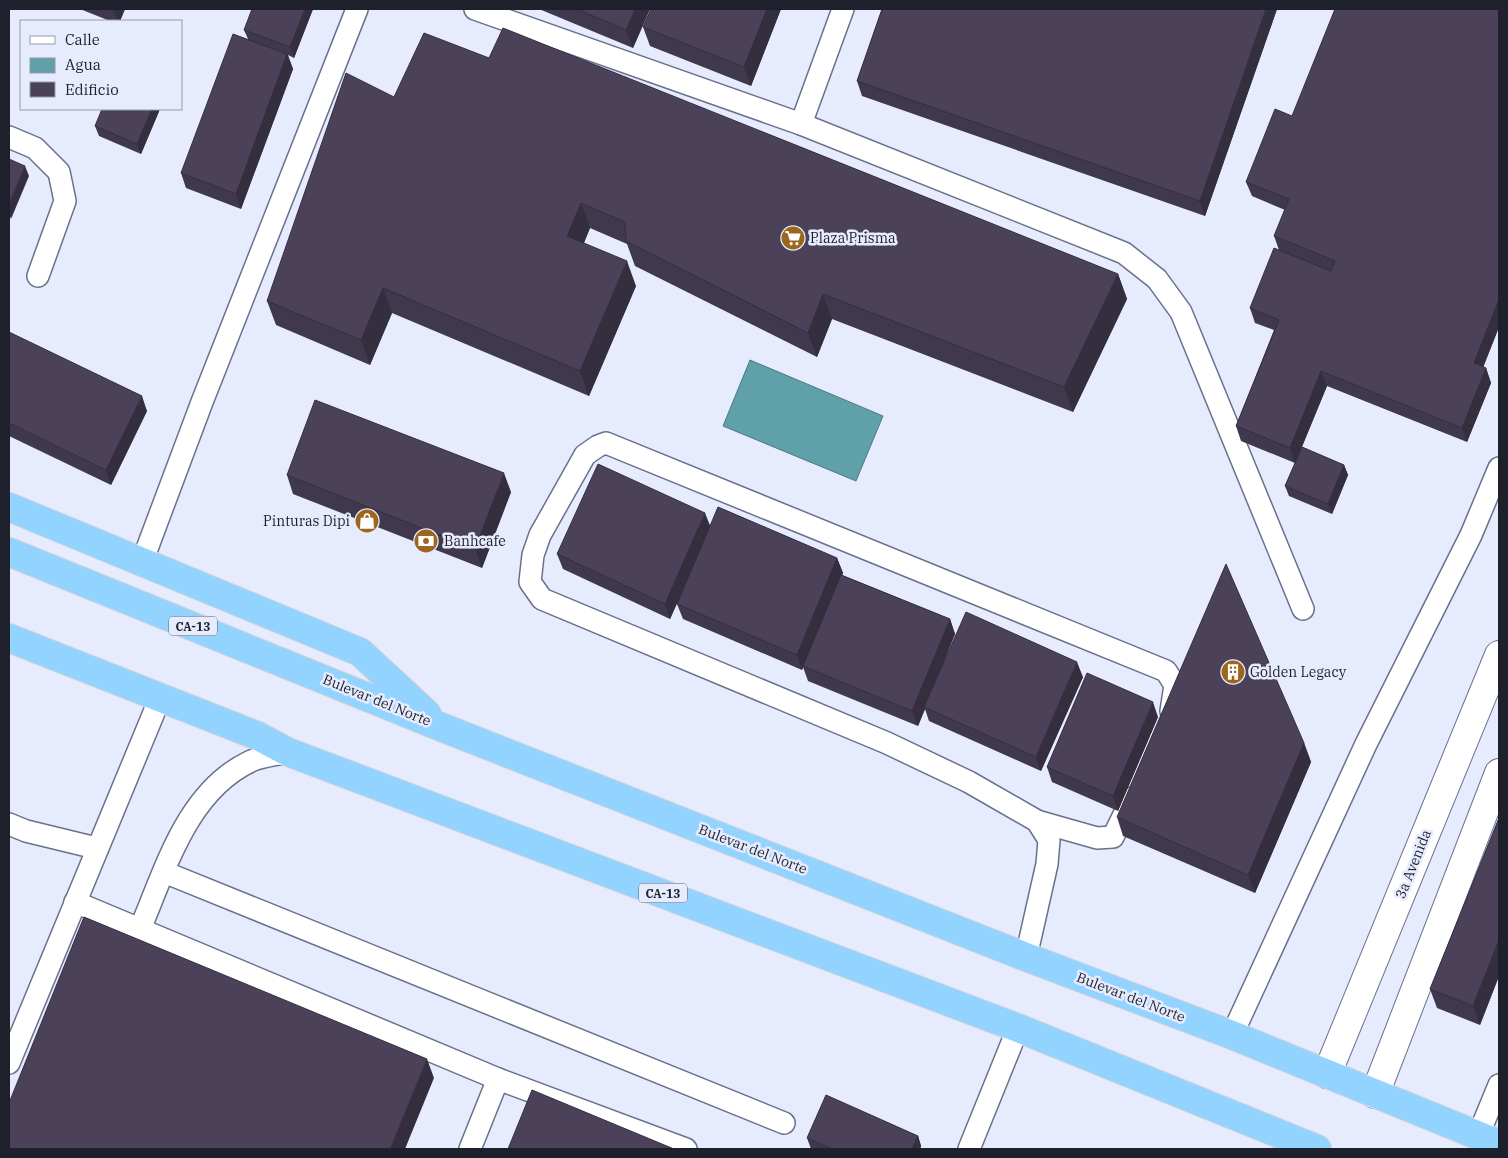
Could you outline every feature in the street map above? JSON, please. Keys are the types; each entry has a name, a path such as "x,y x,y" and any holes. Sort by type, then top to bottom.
{"highway":[{"path":"9,507 360,652 441,727"},
{"name":"Bulevar del Norte","path":"9,552 441,727 1026,957 1232,1035 1489,1140"},
{"path":"9,617 235,711 258,736"},
{"name":"CA-13","path":"9,638 258,736 288,752 1018,1028 1317,1149"}],"street":[{"name":"3a Avenida","path":"1326,1074 1499,654"},
{"path":"1376,1094 1499,773"}],"lane":[{"path":"142,562 357,9"},
{"path":"475,9 801,124 1124,253 1157,279 1182,312 1303,609"},
{"path":"801,124 843,9"},
{"path":"9,137 35,148 59,172 65,201 38,276"},
{"path":"1142,777 1113,837 1097,838 1037,820 969,782 887,743 542,599 530,582 533,555 540,535 585,455 606,443 1166,671 1175,685 1173,706 1165,727"},
{"path":"1232,1035 1366,744 1471,534 1499,468"},
{"path":"9,1063 96,848 160,698"},
{"path":"140,929 177,840 204,796 232,773 252,760 288,752"},
{"path":"1026,957 1047,864 1048,840 1037,820"},
{"path":"9,824 26,831 96,848"},
{"path":"164,872 784,1123"},
{"path":"75,902 498,1079 686,1149"},
{"path":"969,1149 1018,1028"},
{"path":"470,1149 498,1079"},
{"path":"1489,1140 1499,1085"}],"water":[{"path":"750,360 883,416 856,481 723,426"}],"building":[{"path":"252,9 305,9 290,47 244,30"},
{"path":"577,9 635,9 626,30"},
{"path":"651,9 767,9 744,67 643,27"},
{"path":"882,9 1266,9 1200,201 857,81"},
{"path":"1335,9 1499,9 1499,299 1474,363 1486,368 1462,428 1321,371 1290,448 1236,426 1279,320 1250,308 1274,248 1331,271 1335,261 1274,236 1289,199 1246,182 1275,109 1292,116"},
{"name":"Plaza Prisma","path":"503,28 1118,274 1064,387 823,294 808,333 626,241 625,222 581,203 567,236 627,261 580,371 383,288 361,340 267,301 346,73 394,97 424,33 489,58"},
{"path":"233,34 287,54 236,194 181,173"},
{"path":"102,110 152,110 137,144 95,126"},
{"path":"9,159 25,166 9,204"},
{"path":"9,332 142,396 106,470 9,423"},
{"path":"315,400 504,473 475,549 287,475"},
{"path":"1302,447 1344,465 1328,504 1285,486"},
{"path":"598,464 705,513 665,604 557,554"},
{"path":"718,507 837,558 797,655 677,604"},
{"name":"Golden Legacy","path":"1226,564 1304,743 1248,875 1117,817"},
{"path":"841,575 950,619 912,711 803,666"},
{"path":"966,612 1077,662 1036,757 924,707"},
{"path":"1087,673 1153,702 1113,796 1047,767"},
{"path":"1499,818 1499,940 1473,1006 1430,989"},
{"path":"84,917 427,1059 390,1149 9,1149 9,1103"},
{"path":"532,1090 674,1149 508,1149"},
{"path":"826,1095 918,1136 912,1149 832,1149 807,1138"}],"place":[{"name":"Plaza Prisma","path":"793,238"},
{"name":"Pinturas Dipi","path":"367,521"},
{"name":"Banhcafe","path":"426,541"},
{"name":"Golden Legacy","path":"1233,672"}]}
